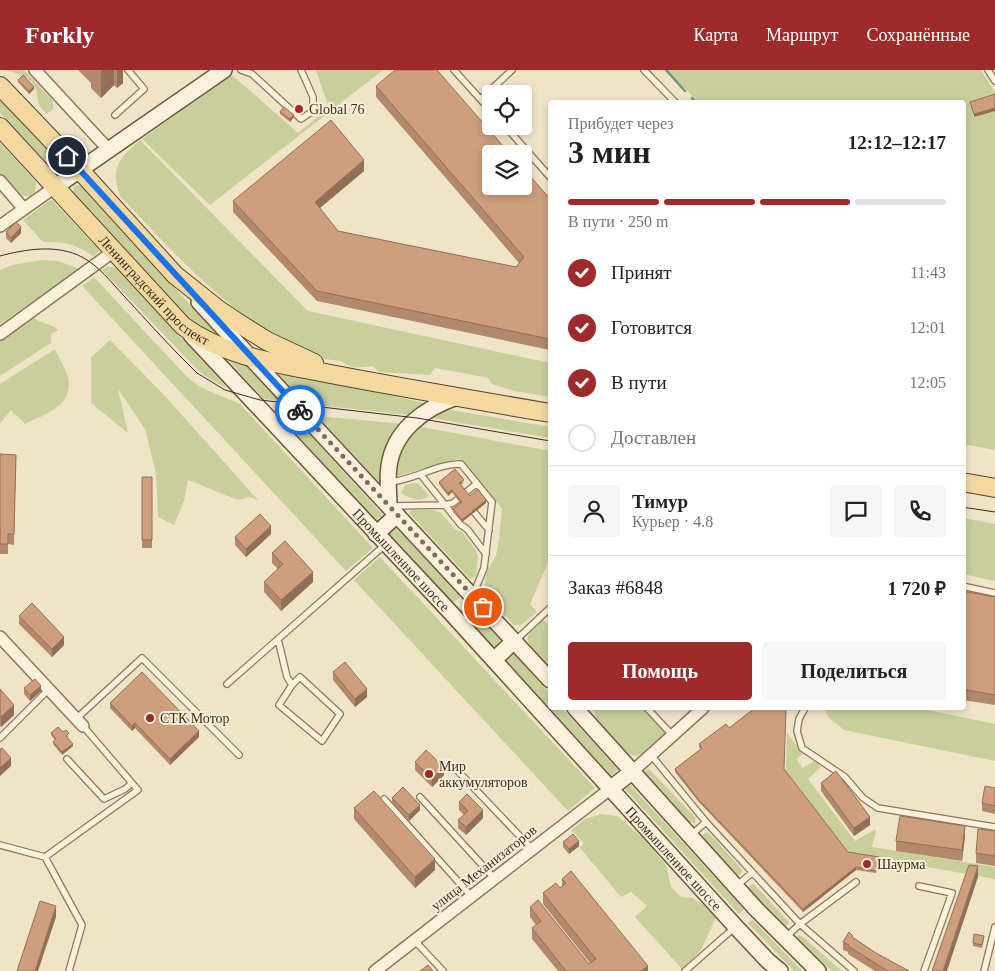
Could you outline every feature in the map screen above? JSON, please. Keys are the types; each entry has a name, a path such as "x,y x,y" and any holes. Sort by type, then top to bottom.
{"main road":[{"path":"54,187 222,70"},
{"name":"Ленинградский проспект","path":"0,86 79,169 175,275 219,310 267,341 315,364 381,384"},
{"name":"Ленинградский проспект","path":"0,127 183,326 207,342 250,356 381,384 548,413"},
{"name":"Промышленное шоссе","path":"175,275 548,678"},
{"name":"Промышленное шоссе","path":"183,326 452,614 610,789 780,971"},
{"path":"381,539 393,510 388,482 391,455 400,438 418,417 434,406 457,397"},
{"path":"966,483 995,488"},
{"path":"452,614 473,596"},
{"path":"494,660 514,641"},
{"name":"Промышленное шоссе","path":"577,710 756,909 818,971"},
{"path":"610,789 632,771"},
{"path":"736,926 756,909"}],"street":[{"path":"35,70 108,149"},
{"path":"0,181 24,209"},
{"path":"0,226 54,187"},
{"path":"0,334 114,251"},
{"path":"0,637 79,723"},
{"path":"632,771 702,710"},
{"name":"улица Механизаторов","path":"375,971 610,789"}],"lane":[{"path":"116,115 144,89 128,70"},
{"path":"241,70 252,74 301,119 313,111 313,97 301,70"},
{"path":"454,70 481,99 512,70"},
{"path":"644,70 673,100"},
{"path":"988,70 995,81"},
{"path":"513,135 548,175"},
{"path":"388,482 405,480 461,464 492,502 484,568 473,596"},
{"path":"421,475 461,526 467,529 486,554"},
{"path":"393,510 410,506 452,503 476,484"},
{"path":"460,496 489,530"},
{"path":"393,510 410,506"},
{"path":"227,684 278,639 381,539"},
{"path":"966,587 995,593"},
{"path":"514,641 548,610"},
{"path":"278,639 287,677 292,686"},
{"path":"45,857 138,790 79,723 142,658 239,755"},
{"path":"300,677 340,714 322,741 279,705 292,686 300,677"},
{"path":"0,738 49,689"},
{"path":"649,710 673,736"},
{"path":"804,710 799,719 797,730 802,748 845,777 863,798 878,808 995,828"},
{"path":"651,756 752,873 800,924 852,971"},
{"path":"67,759 104,799 125,789 132,783"},
{"path":"454,767 533,850"},
{"path":"420,797 495,879"},
{"path":"384,800 472,897"},
{"path":"690,835 706,822"},
{"path":"0,845 45,857 82,924 68,971"},
{"path":"736,887 752,873"},
{"path":"784,938 856,882"},
{"path":"919,886 952,893 924,971"},
{"path":"687,969 736,926"},
{"path":"984,971 995,927"},
{"path":"415,941 442,971"}],"green space":[{"path":"3,70 24,70 53,101 53,109 47,114 40,107 36,90 31,81 18,74"},
{"path":"316,70 383,70 210,205 142,139 232,75 298,133 329,108"},
{"path":"666,70 981,70 995,92 995,450 966,445 966,100 697,100"},
{"path":"0,99 63,166 63,172 57,173 54,171 0,113"},
{"path":"140,140 308,311 548,363 548,397 514,391 492,384 488,378 435,368 430,375 379,372 373,366 352,367 342,361 323,359 312,355 278,338 233,307 194,273 120,196 116,171 118,164"},
{"path":"0,143 36,182 35,192 30,196 17,192 0,175"},
{"path":"74,186 82,187 219,336 195,325 73,192"},
{"path":"52,200 100,251 93,256 70,244 43,242 23,220"},
{"path":"41,260 58,261 80,269 0,324 0,270 13,265"},
{"path":"107,267 117,269 228,389 205,376 192,364 102,270"},
{"path":"94,277 187,377 200,387 240,404 373,548 346,571 82,286"},
{"path":"32,317 58,330 51,334 51,343 0,376 0,340"},
{"path":"110,340 165,396 258,500 250,497 238,500 188,480 184,501 174,525 158,517 156,474 145,429 118,389 128,433 91,403 91,357"},
{"path":"55,349 68,377 69,387 63,402 57,408 25,424 11,410 0,424 0,384"},
{"path":"226,358 246,363 281,401 264,399"},
{"path":"274,369 424,403 409,415 307,404"},
{"path":"440,408 548,427 548,438 426,417"},
{"path":"318,416 403,424 381,485"},
{"path":"281,420 298,422 383,515 375,521"},
{"path":"417,426 548,451 548,563 530,604 537,612 521,625 514,625 496,607 488,594 486,586 488,569 497,550 502,509 461,460 457,459 398,476 394,474 401,446"},
{"path":"416,483 429,496 415,499 401,493 405,485"},
{"path":"410,511 440,512 456,530 462,532 476,550 478,557 476,576 470,579 410,514"},
{"path":"966,519 995,524 995,581 966,575"},
{"path":"394,526 461,596 453,603 387,534"},
{"path":"380,557 595,788 568,811 354,580"},
{"path":"470,607 502,642 495,649 463,614"},
{"path":"542,621 548,624 548,665 529,644 527,639 529,634"},
{"path":"512,652 548,692 548,706 505,659"},
{"path":"551,710 564,710 618,770 611,776"},
{"path":"594,710 644,710 664,732 665,736 644,754 634,756 628,754 597,720"},
{"path":"825,710 928,710 995,724 995,761 844,730 829,718"},
{"path":"787,733 803,754 796,759 803,768 815,760 821,767 808,779 855,841 874,830 876,831 872,847 995,867 995,879 849,853 786,771"},
{"path":"649,769 696,818 695,823 689,822 643,772"},
{"path":"630,785 744,909 739,914 625,789"},
{"path":"601,814 617,816 643,838 666,865 671,887 681,897 693,898 709,909 716,917 701,950 682,969 635,917 647,906 631,892 621,897 580,848 584,843 571,830 585,819"},
{"path":"707,832 742,870 741,874 737,875 705,840 702,835"},
{"path":"754,884 789,924 783,926 748,888"},
{"path":"753,920 803,971 794,971 748,923"},
{"path":"799,935 842,971 832,971 796,940 796,937"}],"building":[{"path":"395,70 437,70 482,122 482,135 493,135 502,145 482,145 482,195 532,195 532,178 548,197 548,339 317,291 233,201 331,120 364,160 315,202 338,231 516,267 524,257 376,86"},
{"path":"23,75 34,87 29,91 18,80"},
{"path":"995,94 995,108 974,114 970,102"},
{"path":"284,107 294,115 290,119 280,112"},
{"path":"16,222 21,227 11,238 6,232"},
{"path":"0,454 16,455 14,534 8,534 8,544 0,544"},
{"path":"455,469 464,480 459,483 470,496 478,489 486,500 462,520 453,509 462,502 452,490 448,493 439,482"},
{"path":"142,477 152,477 152,540 142,540"},
{"path":"260,514 271,526 246,549 235,537"},
{"path":"285,541 313,572 281,600 264,582 283,564 272,553"},
{"path":"966,592 995,597 995,695 966,690"},
{"path":"32,603 64,637 52,649 19,616"},
{"path":"345,662 367,689 355,699 333,672"},
{"name":"СТК Мотор","path":"142,672 199,731 170,759 135,723 132,726 110,703"},
{"path":"35,679 41,686 30,695 24,688"},
{"path":"0,689 14,705 1,717 0,716"},
{"path":"752,710 786,710 784,769 848,852 879,857 876,871 856,867 803,909 698,799 675,769 702,748 699,744 726,724 729,728"},
{"path":"58,727 63,732 66,730 69,733 66,736 73,744 62,752 53,742 56,739 51,733"},
{"path":"2,748 11,758 0,768 0,749"},
{"path":"426,750 444,767 432,779 415,762"},
{"path":"836,771 870,817 854,828 821,783"},
{"path":"985,786 995,788 995,806 982,803"},
{"path":"403,787 420,805 409,815 392,798"},
{"path":"374,791 435,859 415,877 354,808"},
{"path":"467,794 483,810 466,827 458,820 468,811 459,802"},
{"path":"900,816 965,826 962,850 896,841"},
{"path":"978,829 995,831 995,856 976,853"},
{"path":"573,834 579,841 569,849 563,842"},
{"path":"969,865 978,866 943,971 932,971"},
{"path":"571,871 648,966 641,971 566,971 532,928 541,921 530,907 538,900 589,964 596,959 543,893 556,883 560,888 566,883 562,879"},
{"path":"40,901 56,906 35,971 17,971"},
{"path":"849,932 852,937 876,953 909,971 888,971 848,946 843,942"},
{"path":"974,934 984,936 982,945 973,943"},
{"path":"428,965 433,971 420,971"}],"waterway":[{"path":"666,70 685,91"}],"tram line":[{"path":"0,256 20,251 52,249 62,250 82,257 105,275 197,373 225,390 260,400 417,418 548,441"},
{"path":"966,508 995,512"}],"way so far":[{"path":"300,410 483,607"}],"place":[{"name":"Global 76","path":"299,109"},
{"name":"СТК Мотор","path":"150,718"},
{"name":"Мир аккумуляторов","path":"429,774"},
{"name":"Шаурма","path":"867,864"}],"route":[{"path":"67,156 300,410"}]}
